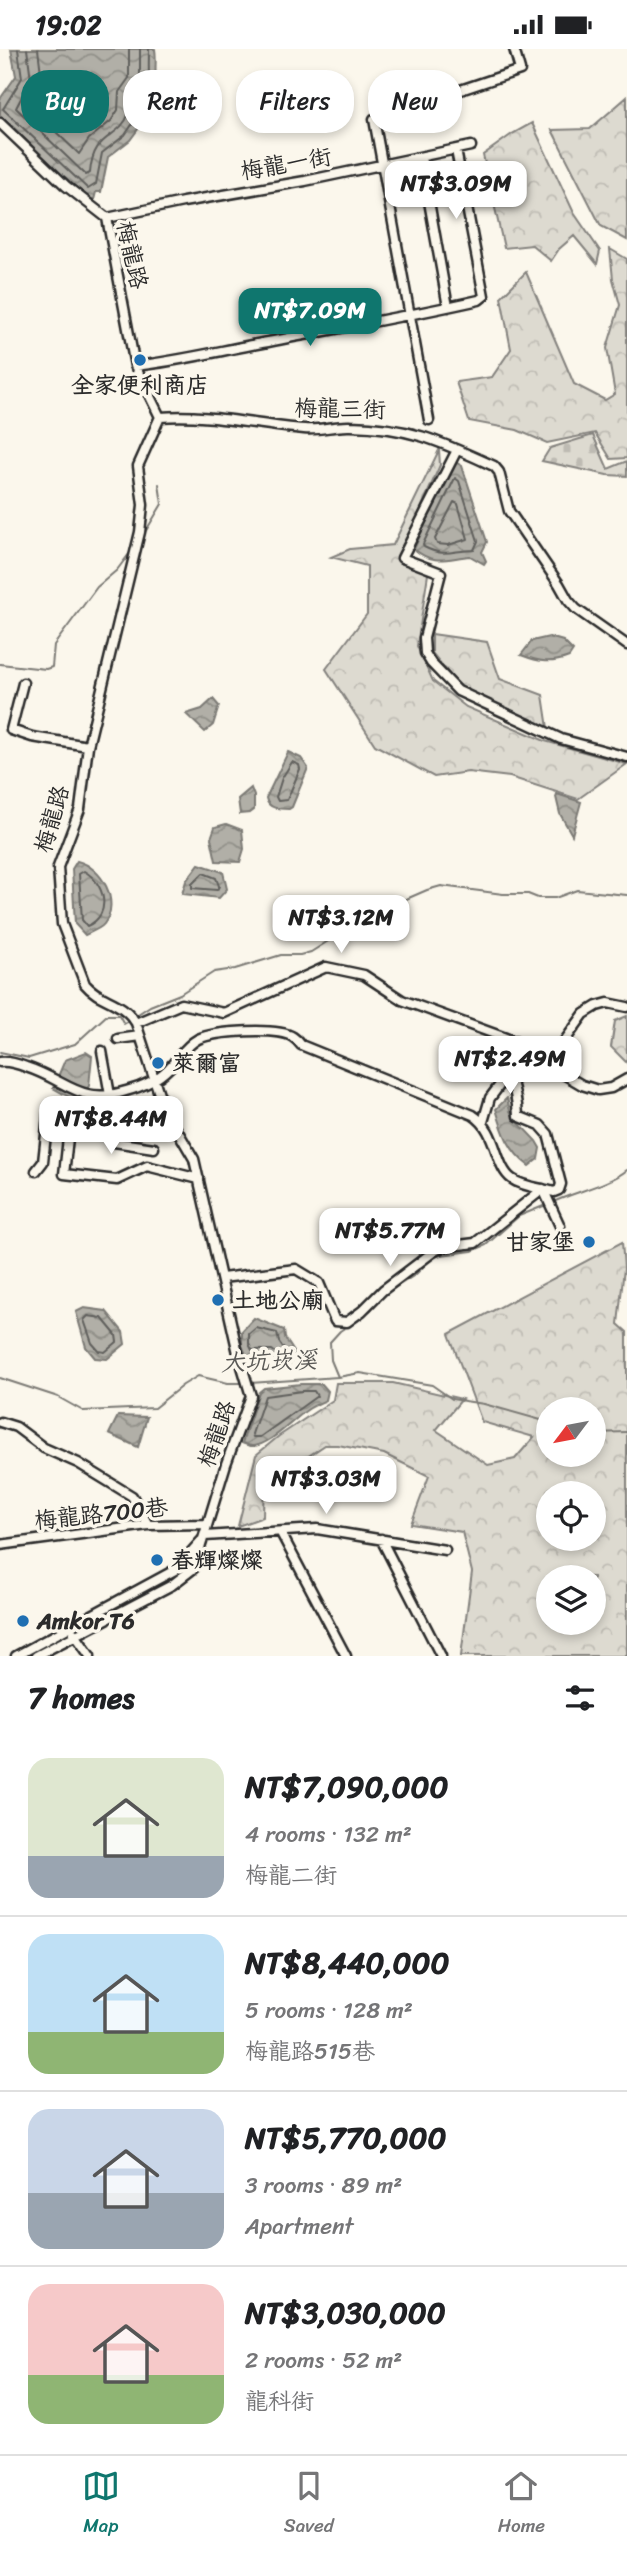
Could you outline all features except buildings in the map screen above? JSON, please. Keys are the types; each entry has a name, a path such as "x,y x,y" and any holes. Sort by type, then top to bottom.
{"street":[{"path":"429,420 412,315 374,119 520,70 514,49"},
{"name":"梅龍路","path":"0,123 66,186 107,218 135,366 160,417 138,466 142,505 139,534 89,746 80,810 58,867 62,924 85,984 90,991 121,1005 134,1019 163,1105 194,1159 238,1353 248,1382 251,1396 226,1464 205,1536"},
{"name":"梅龍一街","path":"107,218 471,146"},
{"path":"135,366 177,361 479,300 484,296 456,150"},
{"path":"421,157 448,307"},
{"name":"梅龍三街","path":"160,417 221,417 308,430 349,426 398,429 418,433 494,466 499,472 509,511 568,600 576,609 627,645"},
{"path":"457,450 402,558 441,573 424,638 425,653 458,691 561,739 627,757"},
{"path":"23,684 11,730 33,737 89,746"},
{"path":"134,1019 181,1004 224,1013 326,967 364,975 402,1000 544,1052 561,1046 584,1014 597,1006 608,1003 627,1007"},
{"path":"0,1062 18,1064 48,1074 85,1095 102,1097 154,1081 190,1044 200,1038 251,1031 293,1036 301,1045 473,1115 483,1122 505,1171 512,1179 554,1192 559,1190 561,1184 548,1134 540,1125 519,1116 517,1096 504,1062 499,1036"},
{"path":"118,1039 140,1036"},
{"path":"102,1051 110,1095 114,1142 154,1148"},
{"path":"544,1052 553,1068 582,1085 598,1090 611,1088 627,1080"},
{"path":"483,1122 490,1098 499,1086 504,1062"},
{"path":"36,1171 43,1162 49,1107"},
{"path":"68,1138 64,1174 117,1180 147,1166 199,1179"},
{"path":"543,1189 560,1226"},
{"path":"222,1278 296,1269 319,1283 335,1321 347,1322 433,1252 443,1247 475,1243 543,1189"},
{"path":"0,1422 16,1427 44,1448 78,1463 132,1496 148,1525"},
{"name":"梅龍路700巷","path":"0,1545 148,1525 207,1524"},
{"path":"36,1656 175,1570 205,1536 317,1529 445,1550"},
{"path":"281,1533 346,1656"},
{"path":"381,1539 441,1656"},
{"path":"16,1656 73,1631"},
{"path":"73,1631 90,1656"}],"green space":[{"path":"627,97 627,240 601,226 552,130 590,129"},
{"path":"532,123 574,213 600,251 597,264 574,236 559,249 551,261 532,245 504,248 483,155"},
{"path":"610,249 627,259 627,458 611,459 595,433 547,443 517,430 469,421 456,382 492,377 511,349 501,297 526,272 574,384 605,400 615,394 607,348 620,305 613,279"},
{"path":"593,435 608,469 627,461 627,476 607,475 542,461 550,448"},
{"path":"439,450 440,465 401,554 428,574 417,646 433,681 466,707 545,741 627,764 578,799 510,777 468,772 434,777 375,745 326,669 367,614 367,566 331,557 350,549 393,545"},
{"path":"432,634 487,642 500,679 543,695 548,728 460,687 432,653"},
{"path":"627,1016 627,1063 611,1047 615,1021"},
{"path":"622,1242 624,1268 618,1324 627,1332 627,1656 461,1656 472,1572 462,1532 411,1524 429,1476 384,1454 325,1445 292,1467 264,1475 263,1517 238,1526 256,1455 333,1400 336,1383 393,1383 462,1399 436,1430 488,1465 515,1459 534,1437 482,1422 449,1334"}],"water":[{"path":"11,49 155,49 156,70 123,70 123,133 135,133 108,157 101,192 96,192 94,200 84,196 0,115 0,99 16,76"},
{"path":"453,463 462,466 487,542 482,552 486,561 484,564 470,556 428,558 414,549"},
{"path":"549,637 563,641 573,651 569,657 545,661 521,655 532,641"},
{"path":"213,699 219,706 213,725 205,732 186,714 202,709"},
{"path":"288,752 301,758 308,768 289,809 272,806 266,798"},
{"path":"251,788 254,810 240,814 238,799"},
{"path":"557,794 581,802 572,835 560,814"},
{"path":"226,824 242,830 244,849 240,862 216,861 211,838 215,827"},
{"path":"77,861 94,870 110,896 109,915 104,924 85,935 75,924 72,869"},
{"path":"199,864 223,872 227,889 219,898 182,894 186,881"},
{"path":"86,1052 92,1056 89,1086 78,1102 53,1088 65,1060"},
{"path":"507,1098 514,1118 540,1148 538,1159 529,1166 511,1147 501,1126 496,1109"},
{"path":"84,1308 106,1311 123,1332 125,1344 107,1359 95,1358 86,1347 76,1312"},
{"path":"254,1318 284,1330 285,1338 294,1352 290,1364 284,1362 276,1365 270,1357 248,1358 242,1346 242,1331"},
{"path":"322,1384 328,1391 326,1400 307,1410 266,1442 252,1446 242,1443 259,1392 264,1388"},
{"path":"118,1416 147,1417 138,1447 109,1434"}],"waterway":[{"path":"144,534 162,504 159,484"},
{"path":"0,664 46,669 52,667 54,645 97,587 117,570 132,550"},
{"path":"135,1016 150,1006 180,994 214,972 235,969 281,955 311,952 333,938 381,899 393,902 404,900 441,886 503,894 528,894 538,898 555,898 577,890 627,895"},
{"path":"0,1052 29,1058 75,1044 107,1015 119,1015 124,1024 131,1020"},
{"path":"551,1203 611,1180 627,1170"},
{"path":"338,1377 331,1360 330,1342 340,1331 371,1310 382,1296 415,1275 432,1258 472,1251 486,1245 519,1216 546,1205"},
{"name":"大坑崁溪","path":"250,1383 360,1373 432,1385 452,1399 484,1404 536,1419"},
{"name":"大坑崁溪","path":"0,1378 58,1397 83,1411 154,1408 198,1376 228,1383 244,1383"},
{"name":"大坑崁溪","path":"606,1433 627,1432"}],"place":[{"name":"全家便利商店","path":"140,360"},
{"name":"萊爾富","path":"158,1063"},
{"name":"甘家堡","path":"589,1242"},
{"name":"土地公廟","path":"218,1300"},
{"name":"春輝燦燦","path":"157,1560"},
{"name":"Amkor T6","path":"23,1621"}]}
